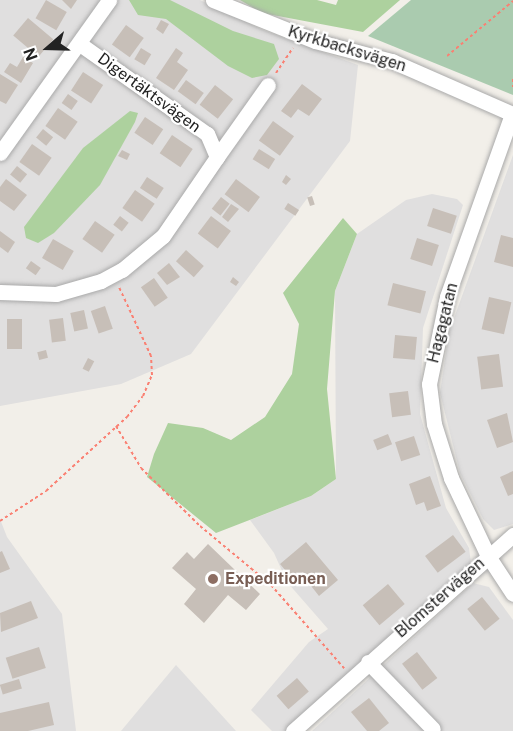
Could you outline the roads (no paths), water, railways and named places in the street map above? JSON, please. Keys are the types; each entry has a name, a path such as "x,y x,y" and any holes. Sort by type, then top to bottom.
{"street":[{"name":"Digertäktsvägen","path":"0,153 80,44 109,0"},
{"name":"Kyrkbacksvägen","path":"213,0 245,7 315,41 392,61 513,114"},
{"name":"Digertäktsvägen","path":"80,44 207,134 217,157"},
{"path":"0,292 56,294 113,274 163,236 268,85"},
{"name":"Hagagatan","path":"513,114 447,297 429,384 442,452 488,556 513,594"},
{"name":"Blomstervägen","path":"293,731 513,535"},
{"path":"368,662 433,729"}],"place":[{"name":"Expeditionen","path":"213,579"}]}
